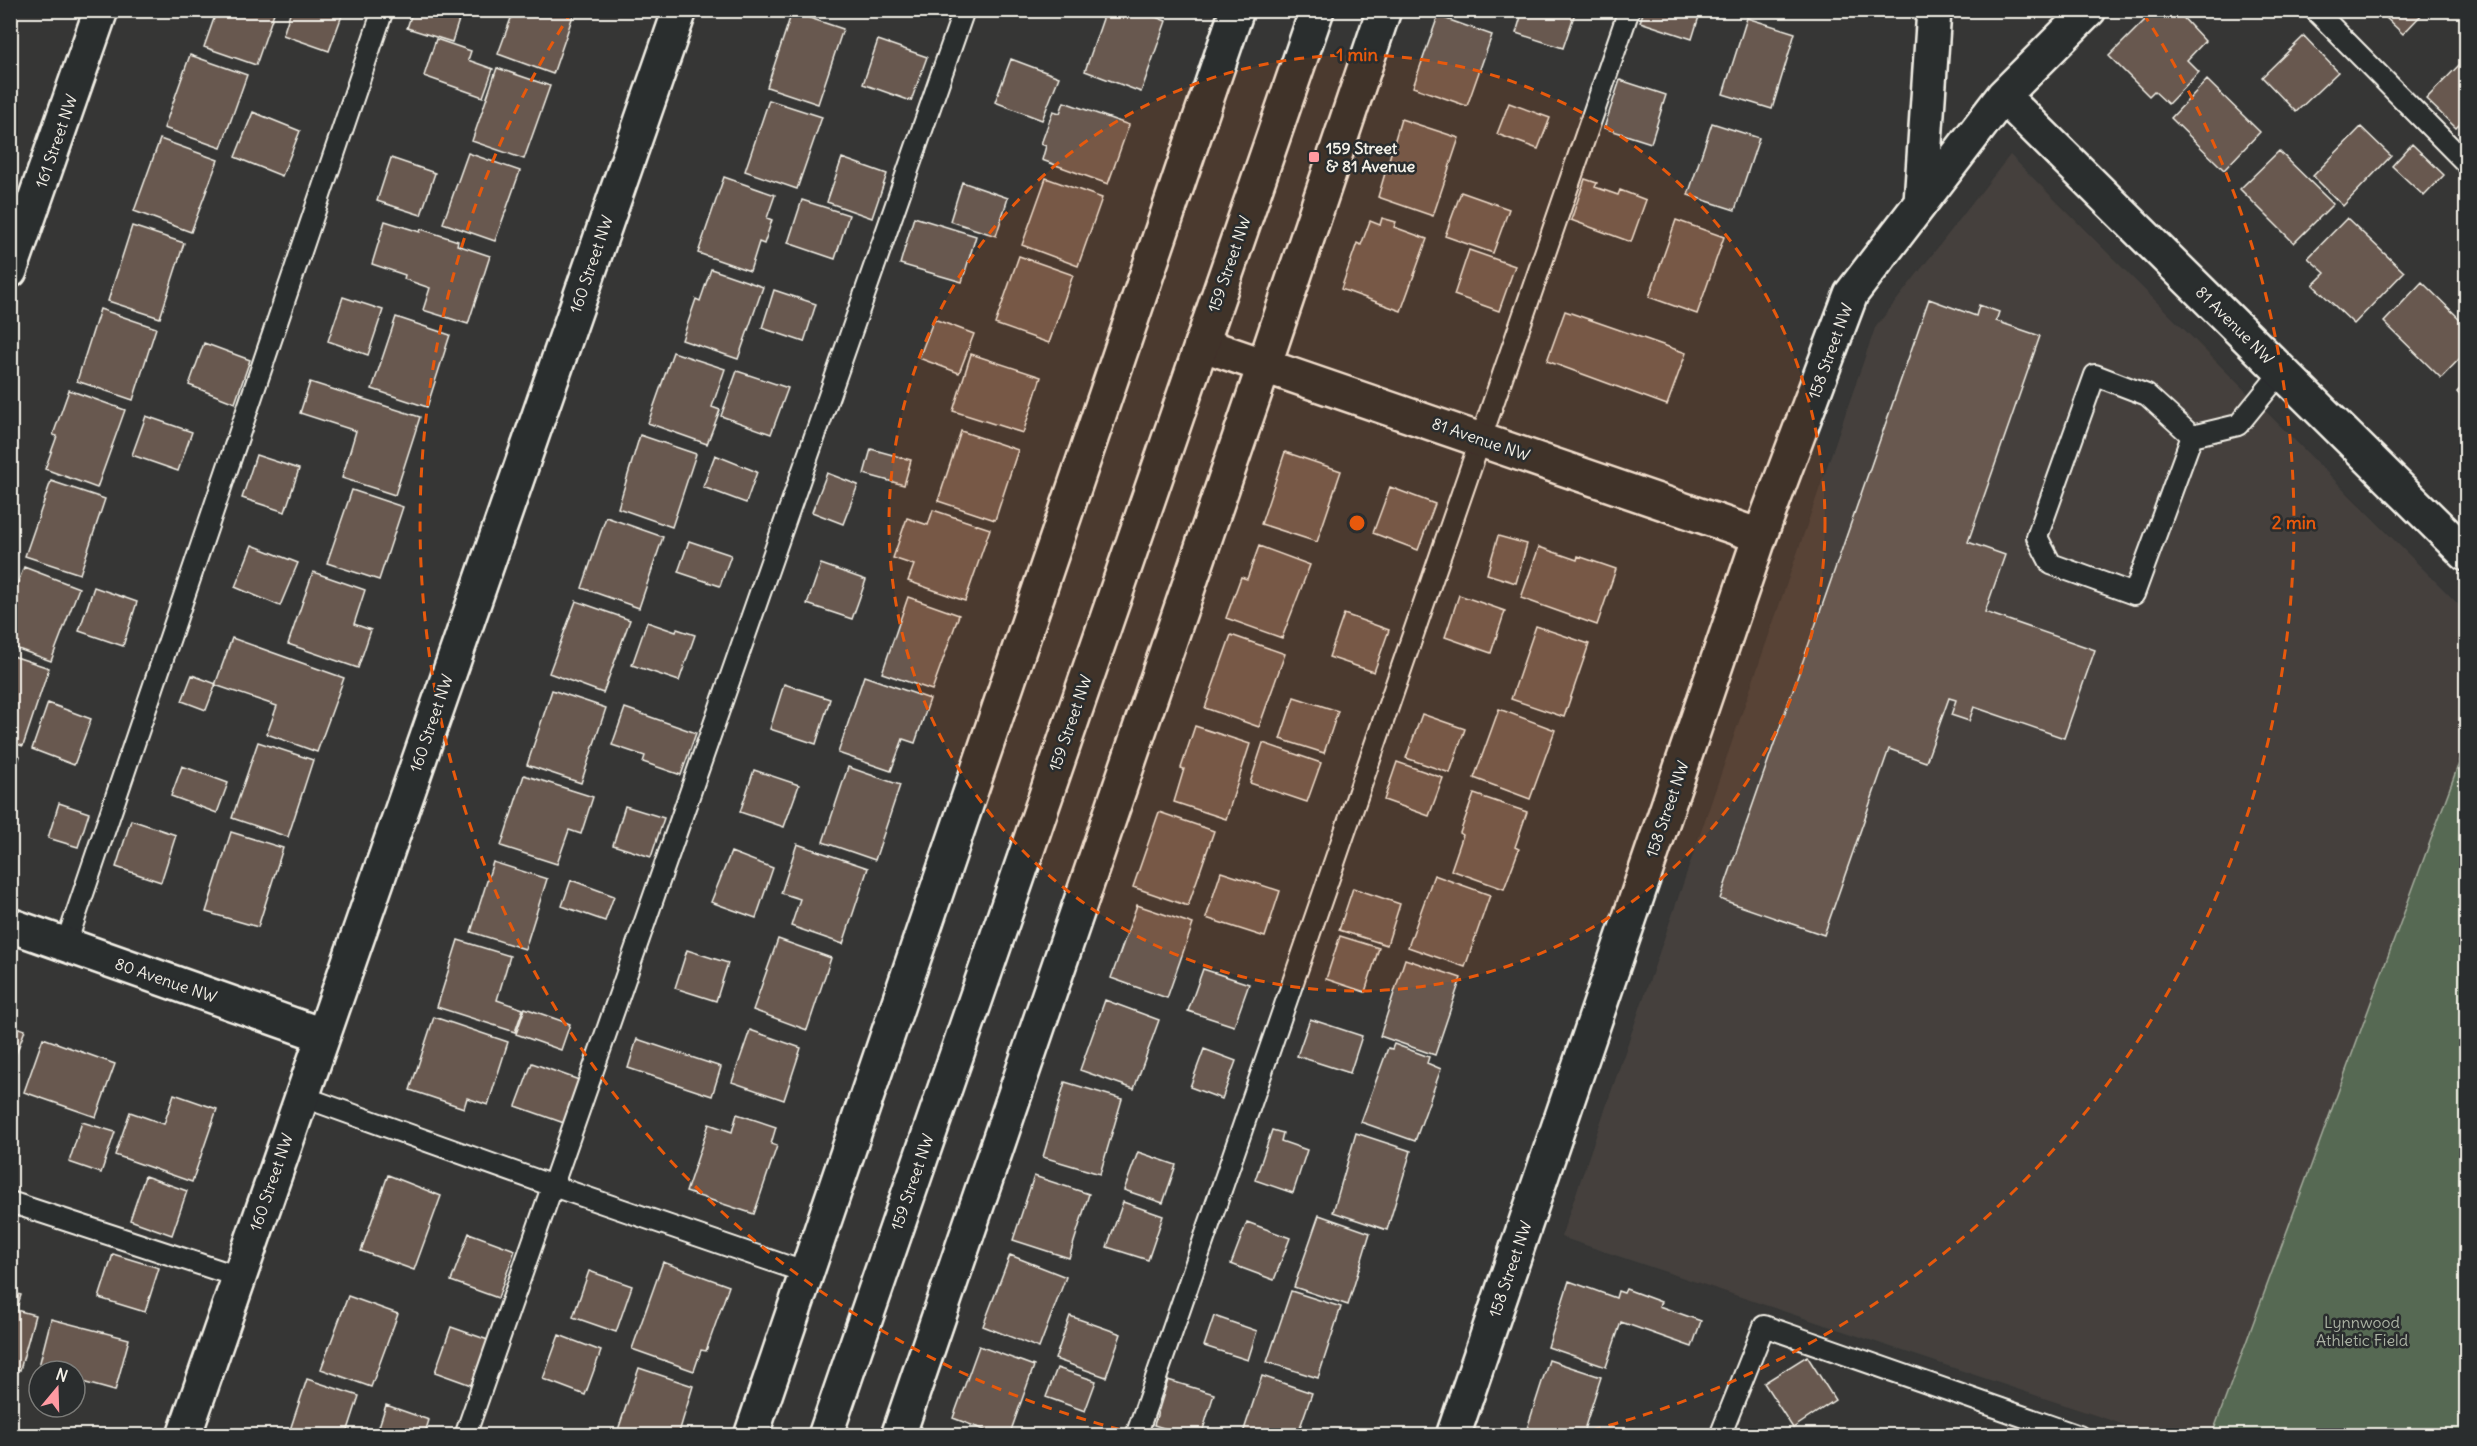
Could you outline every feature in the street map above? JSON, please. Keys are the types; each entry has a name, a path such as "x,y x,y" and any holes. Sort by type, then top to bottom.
{"street":[{"name":"161 Street NW","path":"10,271 101,10"},
{"name":"160 Street NW","path":"184,1436 680,10"},
{"path":"751,1436 1237,10"},
{"name":"159 Street NW","path":"825,1436 1317,10"},
{"path":"898,1436 1384,10"},
{"path":"1921,202 1934,10"},
{"name":"158 Street NW","path":"1453,1436 1760,537 1851,294 2003,96 2089,10"},
{"name":"81 Avenue NW","path":"2003,96 2466,554"},
{"name":"81 Avenue NW","path":"1201,344 1760,537"},
{"name":"80 Avenue NW","path":"10,925 322,1035"}],"lane":[{"path":"66,944 383,10"},
{"path":"465,1436 964,10"},
{"path":"1136,1436 1629,10"},
{"path":"2315,10 2466,163"},
{"path":"2192,436 2238,425 2282,371"},
{"path":"2095,375 2147,395 2192,436 2134,594 2051,564 2037,537 2095,375"},
{"path":"301,1096 807,1273"},
{"path":"10,1202 238,1277"},
{"path":"1720,1436 1764,1326 2079,1436"}],"shaded area":[{"path":"2010,155 2466,612 2466,744 2212,1435 2155,1435 1561,1237 1875,328"}],"green space":[{"name":"Lynnwood Athletic Field","path":"2466,744 2466,1435 2212,1435"}],"building":[{"path":"217,10 275,10 256,65 204,47"},
{"path":"291,10 344,10 329,51 283,35"},
{"path":"413,10 462,10 452,42 407,28"},
{"path":"514,10 575,10 553,74 498,54"},
{"path":"829,10 845,10 843,15"},
{"path":"1106,10 1138,10 1166,21 1141,92 1085,71"},
{"path":"1523,10 1576,10 1563,48 1516,33"},
{"path":"1644,10 1701,10 1692,39 1640,22"},
{"path":"2155,10 2176,10 2205,41 2187,60 2199,72 2168,104 2154,91 2149,96 2109,56"},
{"path":"2387,10 2426,10 2403,34 2383,15"},
{"path":"792,12 843,29 818,104 767,87"},
{"path":"1438,16 1492,35 1467,106 1413,87"},
{"path":"1747,18 1795,33 1772,109 1723,94"},
{"path":"2304,36 2338,72 2296,112 2262,77"},
{"path":"436,39 471,51 468,60 493,69 483,97 424,76"},
{"path":"878,40 927,57 911,101 863,84"},
{"path":"190,55 247,75 221,148 164,128"},
{"path":"1011,59 1059,77 1042,120 995,102"},
{"path":"2461,63 2466,69 2466,118 2456,128 2426,99"},
{"path":"497,68 550,86 524,159 472,141"},
{"path":"1620,80 1666,95 1651,143 1604,128"},
{"path":"2207,80 2260,132 2224,170 2171,118"},
{"path":"769,100 822,117 797,189 745,171"},
{"path":"1064,102 1129,125 1108,184 1042,160 1046,146 1041,144 1053,111 1060,113"},
{"path":"1509,103 1550,118 1538,149 1497,134"},
{"path":"253,112 300,131 282,176 235,157"},
{"path":"1401,119 1459,138 1433,216 1378,197"},
{"path":"1712,123 1759,138 1735,210 1688,195"},
{"path":"2361,127 2391,156 2343,206 2313,176"},
{"path":"160,139 218,160 191,232 134,211"},
{"path":"2412,144 2444,175 2424,196 2392,166"},
{"path":"2279,151 2333,204 2294,243 2240,189"},
{"path":"468,153 520,171 495,241 443,223"},
{"path":"391,158 435,173 421,215 377,201"},
{"path":"842,158 887,174 872,218 827,202"},
{"path":"724,177 775,195 767,218 772,220 764,244 759,242 750,271 698,253"},
{"path":"1046,178 1102,198 1078,266 1022,245"},
{"path":"1585,179 1597,183 1595,187 1618,195 1620,190 1646,200 1631,242 1571,220"},
{"path":"962,182 1008,198 996,236 950,221"},
{"path":"1461,192 1509,209 1493,253 1445,236"},
{"path":"802,200 849,215 835,259 788,243"},
{"path":"914,217 976,236 962,282 900,264"},
{"path":"1382,218 1396,222 1394,227 1427,239 1401,311 1341,289 1357,243 1361,245 1370,221 1380,225"},
{"path":"2347,218 2404,272 2354,324 2313,285 2325,273 2308,258"},
{"path":"1676,220 1724,237 1697,314 1649,297"},
{"path":"385,221 458,241 457,245 490,256 468,324 423,310 430,288 404,279 405,275 372,264"},
{"path":"132,226 184,243 160,318 108,301"},
{"path":"1469,250 1515,266 1499,311 1454,295"},
{"path":"1019,256 1073,275 1049,343 995,324"},
{"path":"711,269 763,287 738,359 682,340 696,299 700,301"},
{"path":"2422,282 2466,325 2466,352 2441,378 2384,322"},
{"path":"774,290 816,304 804,342 762,328"},
{"path":"343,297 383,310 368,355 328,341"},
{"path":"1929,299 1976,316 1979,305 1999,312 1996,321 2040,336 1968,542 2005,555 1985,612 2095,650 2064,738 1974,707 1969,721 1951,715 1956,700 1949,698 1926,762 1889,749 1824,935 1720,899"},
{"path":"100,309 156,328 133,400 77,381"},
{"path":"1565,311 1686,353 1667,405 1547,361"},
{"path":"396,317 450,335 427,407 372,389"},
{"path":"934,319 974,334 959,373 919,358"},
{"path":"204,343 250,360 235,403 189,385"},
{"path":"673,352 725,369 712,407 720,410 707,444 648,423"},
{"path":"971,354 1041,377 1023,433 953,411"},
{"path":"737,371 788,388 771,434 721,416"},
{"path":"310,382 420,417 395,495 342,478 356,431 300,413"},
{"path":"2466,382 2466,402 2457,392"},
{"path":"69,390 125,410 97,488 45,469 57,436 53,435"},
{"path":"146,416 192,432 178,471 132,455"},
{"path":"961,431 1018,450 995,520 938,501"},
{"path":"640,435 696,454 672,527 618,508"},
{"path":"871,449 911,460 904,485 864,474"},
{"path":"1285,452 1341,471 1317,542 1261,524"},
{"path":"256,455 299,469 285,512 242,498"},
{"path":"715,455 757,472 746,503 703,487"},
{"path":"827,473 858,485 843,524 812,512"},
{"path":"51,481 105,499 80,574 25,556"},
{"path":"1390,487 1435,504 1418,550 1373,533"},
{"path":"352,490 403,507 379,580 327,563"},
{"path":"933,510 990,529 965,601 908,581 914,565 893,558 907,518 928,525"},
{"path":"606,517 663,537 639,608 582,588"},
{"path":"1498,536 1527,544 1516,583 1487,574"},
{"path":"689,541 731,555 720,586 678,572"},
{"path":"252,545 298,563 280,606 235,587"},
{"path":"1259,546 1310,565 1282,638 1226,618 1241,577 1247,579"},
{"path":"1539,547 1577,560 1578,556 1616,569 1597,625 1521,598"},
{"path":"821,564 866,580 852,619 807,604"},
{"path":"24,567 79,588 51,661 10,646 10,602"},
{"path":"313,572 365,590 354,624 371,630 358,668 288,644"},
{"path":"94,587 137,602 123,646 79,631"},
{"path":"1459,595 1505,611 1491,653 1445,637"},
{"path":"908,597 959,615 932,690 882,673"},
{"path":"576,601 630,620 603,693 549,673"},
{"path":"1344,614 1389,630 1374,672 1329,657"},
{"path":"647,622 676,632 677,629 695,635 679,681 632,665"},
{"path":"1536,626 1589,644 1564,717 1511,699"},
{"path":"1231,635 1285,654 1259,727 1205,708"},
{"path":"232,638 344,678 317,752 267,734 277,706 215,685"},
{"path":"10,655 49,668 23,746 10,742"},
{"path":"192,675 216,684 206,710 182,701"},
{"path":"864,676 930,699 915,743 903,739 891,771 838,753"},
{"path":"784,684 830,699 816,744 770,729"},
{"path":"552,690 606,708 581,783 527,765"},
{"path":"1294,697 1338,711 1324,753 1280,739"},
{"path":"48,703 91,719 74,765 32,749"},
{"path":"625,708 696,733 681,775 643,762 645,756 612,745"},
{"path":"1499,709 1555,730 1530,799 1474,778"},
{"path":"1422,714 1465,729 1450,773 1406,758"},
{"path":"1195,726 1250,744 1226,819 1174,802 1184,769 1181,768"},
{"path":"258,742 313,760 288,837 232,818"},
{"path":"1263,743 1321,763 1307,802 1250,783"},
{"path":"10,753 20,756 10,785"},
{"path":"1397,762 1443,778 1429,816 1384,800"},
{"path":"182,766 228,783 217,813 171,796"},
{"path":"848,767 900,785 875,860 823,842"},
{"path":"754,770 799,785 784,827 740,812"},
{"path":"524,775 593,797 581,834 569,830 557,864 501,846"},
{"path":"1474,794 1527,812 1515,847 1519,849 1504,889 1451,870 1463,835 1460,833"},
{"path":"59,803 89,813 78,847 48,838"},
{"path":"625,806 664,818 651,857 613,845"},
{"path":"1159,812 1214,831 1188,906 1133,887"},
{"path":"131,820 176,835 161,882 116,867"},
{"path":"231,832 283,848 258,927 206,912"},
{"path":"797,844 868,868 843,944 791,926 800,899 781,893"},
{"path":"731,852 773,868 756,918 711,902"},
{"path":"493,862 547,879 525,949 471,932"},
{"path":"1221,872 1280,891 1265,937 1206,918"},
{"path":"1434,875 1490,895 1465,967 1408,947"},
{"path":"571,880 614,896 605,921 562,906"},
{"path":"1353,888 1400,904 1387,945 1339,930"},
{"path":"1137,905 1193,924 1167,998 1111,978"},
{"path":"1340,936 1379,948 1365,992 1326,979"},
{"path":"778,939 831,958 807,1030 753,1010"},
{"path":"458,940 510,956 497,1000 523,1009 515,1032 437,1007"},
{"path":"687,950 728,963 716,1001 675,988"},
{"path":"1405,959 1461,978 1435,1055 1380,1036"},
{"path":"1203,969 1249,984 1234,1026 1188,1011"},
{"path":"1105,1000 1159,1020 1134,1089 1080,1070"},
{"path":"525,1008 570,1024 561,1050 516,1034"},
{"path":"434,1017 508,1042 488,1105 467,1098 464,1108 410,1090"},
{"path":"1310,1019 1362,1036 1350,1073 1297,1056"},
{"path":"10,1025 25,1030 10,1070"},
{"path":"750,1030 801,1048 784,1100 732,1082"},
{"path":"43,1038 115,1064 96,1117 24,1092"},
{"path":"637,1039 721,1067 712,1096 628,1068"},
{"path":"1394,1044 1429,1057 1427,1063 1441,1069 1415,1141 1361,1122 1388,1048 1392,1049"},
{"path":"1204,1049 1236,1061 1222,1099 1190,1087"},
{"path":"532,1063 579,1080 564,1123 516,1106"},
{"path":"1065,1082 1122,1099 1100,1174 1043,1157"},
{"path":"174,1094 217,1109 192,1182 115,1155 130,1112 164,1124"},
{"path":"737,1114 776,1127 771,1144 777,1146 754,1214 686,1192 709,1124 732,1132"},
{"path":"82,1122 115,1132 101,1173 69,1162"},
{"path":"1272,1130 1283,1133 1281,1141 1307,1150 1293,1193 1255,1180"},
{"path":"1356,1133 1411,1151 1387,1230 1333,1212"},
{"path":"1138,1152 1176,1165 1163,1203 1124,1190"},
{"path":"388,1175 441,1196 414,1270 361,1251"},
{"path":"145,1176 187,1191 172,1235 130,1220"},
{"path":"1034,1176 1089,1194 1069,1258 1013,1240"},
{"path":"1123,1202 1163,1216 1148,1260 1107,1247"},
{"path":"1319,1215 1370,1233 1348,1305 1294,1287"},
{"path":"1247,1222 1290,1238 1274,1280 1231,1264"},
{"path":"469,1233 515,1250 498,1298 451,1281"},
{"path":"113,1254 159,1268 145,1312 99,1298"},
{"path":"1010,1255 1066,1277 1039,1348 983,1326"},
{"path":"663,1262 729,1286 706,1351 701,1350 694,1371 632,1349"},
{"path":"589,1271 632,1286 616,1332 573,1317"},
{"path":"1569,1281 1616,1298 1618,1291 1624,1293 1626,1289 1661,1302 1659,1306 1701,1321 1692,1347 1621,1322 1606,1367 1548,1347"},
{"path":"1291,1291 1341,1307 1318,1378 1267,1362"},
{"path":"10,1292 21,1295 16,1310 35,1315 20,1370 10,1367"},
{"path":"348,1296 398,1314 371,1387 321,1369"},
{"path":"1070,1316 1121,1334 1106,1377 1055,1359"},
{"path":"1214,1316 1257,1331 1248,1360 1204,1346"},
{"path":"51,1319 129,1339 115,1391 87,1383 87,1359 41,1359"},
{"path":"451,1327 488,1340 471,1385 435,1372"},
{"path":"559,1335 601,1351 585,1395 543,1379"},
{"path":"979,1346 1034,1366 1009,1436 1000,1436 953,1418"},
{"path":"1807,1356 1835,1400 1793,1428 1764,1383"},
{"path":"1549,1360 1601,1377 1582,1436 1525,1435"},
{"path":"639,1368 693,1386 678,1436 616,1436"},
{"path":"1057,1368 1096,1381 1085,1411 1046,1397"},
{"path":"1262,1376 1312,1393 1297,1436 1242,1436"},
{"path":"307,1379 359,1396 346,1436 288,1436"},
{"path":"1168,1380 1214,1394 1201,1436 1189,1436 1154,1425"},
{"path":"386,1405 429,1420 424,1436 376,1436"}],"place":[{"name":"159 Street & 81 Avenue","path":"1314,157"}]}
